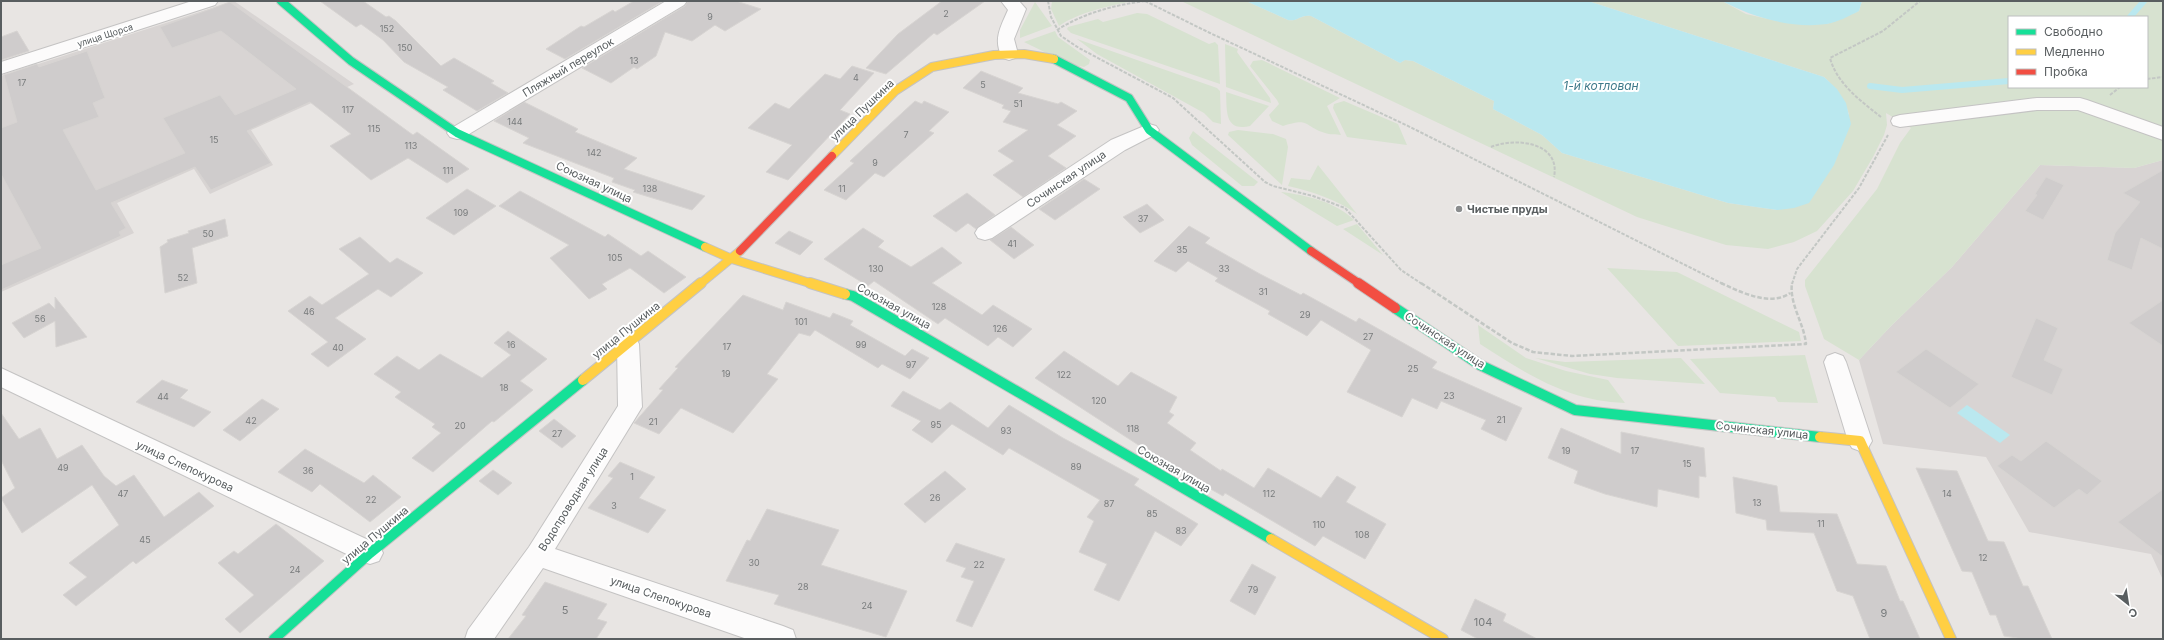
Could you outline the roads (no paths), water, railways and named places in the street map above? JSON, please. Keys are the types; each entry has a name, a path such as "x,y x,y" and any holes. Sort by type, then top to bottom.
{"street":[{"name":"улица Щорса","path":"1,68 209,1"},
{"name":"Союзная улица","path":"284,1 351,61 457,133 732,259 854,296 1442,639"},
{"name":"Пляжный переулок","path":"457,133 678,1"},
{"path":"1002,54 1005,39 1017,8 1010,1"},
{"name":"Сочинская улица","path":"1002,54 1050,58 1106,85 1129,98 1149,130 1307,248 1480,365 1575,410 1860,441"},
{"name":"улица Пушкина","path":"274,639 370,553 732,259 895,91 932,67 1002,54"},
{"path":"1892,123 2037,104 2080,104 2163,134"},
{"name":"Сочинская улица","path":"985,233 1118,145 1149,130"},
{"name":"Водопроводная улица","path":"478,639 538,555 630,407 628,344"},
{"path":"1835,362 1860,441 1951,639"},
{"name":"улица Слепокурова","path":"1,377 370,553"},
{"name":"улица Слепокурова","path":"538,555 783,639"}],"water":[{"name":"1-й котлован","path":"1246,1 1588,1 1824,77 1837,89 1846,103 1851,124 1834,165 1809,203 1794,208 1777,210 1728,203 1562,153 1542,135 1493,109 1494,101 1413,61 1405,60 1400,63 1311,16 1288,20"},
{"path":"1722,1 1862,1 1859,11 1839,20 1827,24 1800,25 1759,17"},
{"path":"1967,405 2010,435 2000,443 1957,413"}],"waterway":[{"path":"2131,16 2144,1"},
{"path":"1870,86 1902,90 2008,81"}],"place":[{"name":"Чистые пруды","path":"1459,209"}]}
